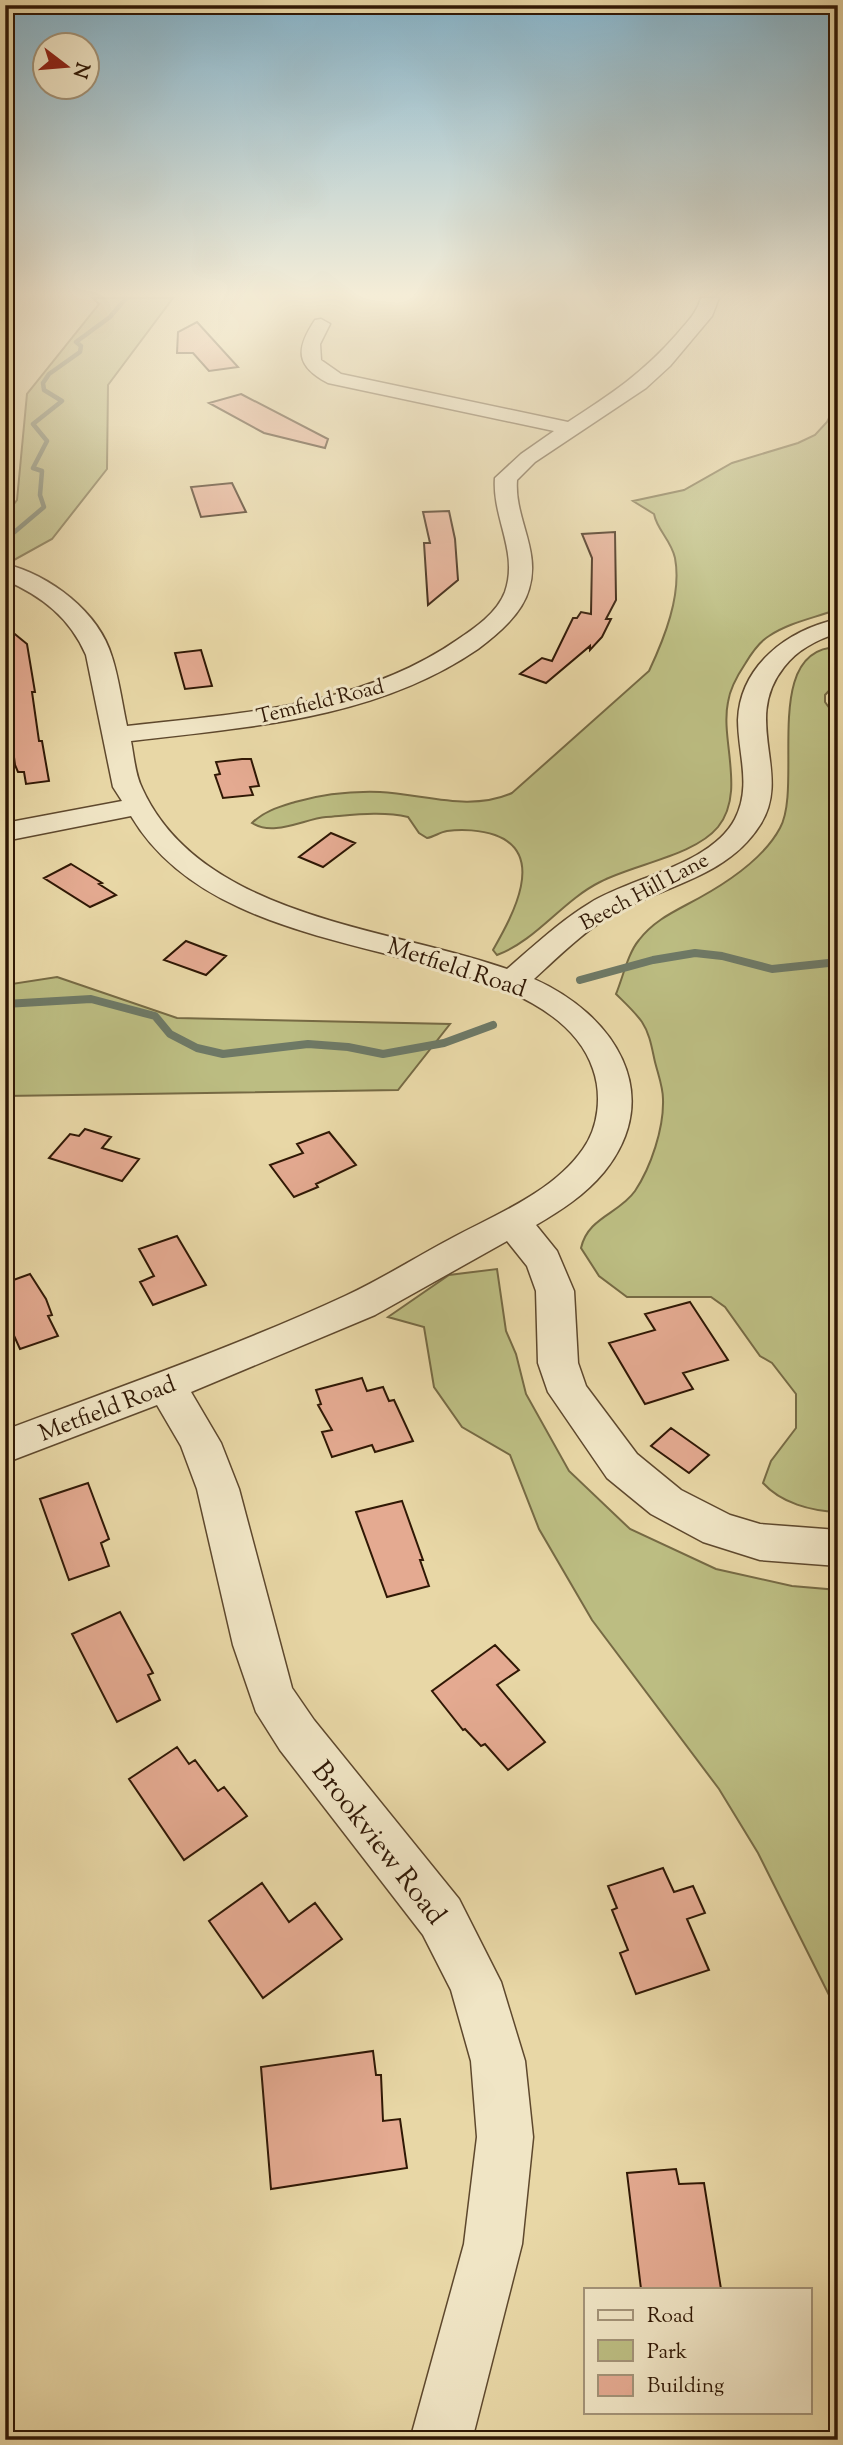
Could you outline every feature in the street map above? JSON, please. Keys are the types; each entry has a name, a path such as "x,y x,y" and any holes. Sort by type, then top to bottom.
{"street":[{"path":"492,412 572,429"},
{"name":"Temfield Road","path":"117,734 258,718 348,699 420,673 470,644 503,615 512,603 522,571 523,557 505,494 506,478 528,458 596,412"},
{"name":"Metfield Road","path":"5,571 55,597 91,634 99,655 127,787 136,807 167,846 206,878 257,904 313,924 513,981 548,997 576,1017 598,1042 612,1072 615,1105 608,1135 592,1164 567,1187 513,1222 378,1296 296,1334 5,1447"},
{"name":"Beech Hill Lane","path":"513,981 570,930 603,908 698,866 730,844 748,823 757,801 750,717 753,693 765,670 786,649 807,636 838,626"},
{"path":"5,832 136,807"},
{"path":"513,1222 544,1261 555,1291 558,1363 568,1392 622,1466 666,1502 718,1529 760,1542 838,1548"},
{"name":"Brookview Road","path":"166,1385 200,1443 218,1489 256,1645 272,1697 297,1735 441,1917 475,1982 498,2061 505,2137 493,2244 442,2440"}],"green space":[{"path":"25,412 108,412 107,469 52,539 5,565 5,516 17,500"},
{"path":"832,412 838,412 838,609 769,636 756,648 739,673 730,692 726,717 730,798 718,827 707,837 679,852 600,882 574,899 525,940 497,955 493,950 516,905 522,871 520,856 511,844 495,835 459,830 427,838 419,833 408,817 388,814 317,818 279,828 260,827 252,823 267,812 283,806 337,794 397,793 463,802 512,793 649,671 660,645 674,602 677,572 675,558 654,514 633,501 684,490 732,463 798,443 815,435"},
{"path":"838,647 838,681 825,695 825,702 838,720 838,1512 797,1505 779,1496 763,1483 771,1461 796,1428 796,1394 772,1363 760,1356 725,1307 711,1297 627,1297 599,1276 581,1248 590,1229 635,1191 651,1159 659,1135 663,1099 649,1037 639,1018 616,994 629,958 635,945 655,924 739,873 772,840 780,828 786,808 789,722 792,693 799,670 814,653"},
{"path":"57,977 177,1018 450,1024 398,1090 5,1096 5,985"},
{"path":"497,1269 506,1331 516,1354 526,1394 569,1471 630,1529 716,1569 792,1586 838,1590 838,2013 758,1853 719,1789 592,1620 539,1529 510,1455 462,1427 434,1387 424,1327 388,1317 449,1275"}],"building":[{"path":"226,412 276,412 328,439 325,448 264,433"},
{"path":"232,483 246,512 201,517 191,487"},
{"path":"449,511 455,539 458,580 428,605 424,543 430,543 423,512"},
{"path":"615,532 616,600 606,619 611,619 602,637 590,650 590,646 546,683 520,674 542,658 552,661 573,618 577,618 581,612 591,614 592,558 582,534"},
{"path":"5,626 27,644 39,741 42,741 49,781 26,784 24,772 18,772 15,765 5,686"},
{"path":"201,650 212,686 185,689 175,653"},
{"path":"251,759 259,786 250,787 253,795 223,798 215,775 220,774 216,762"},
{"path":"331,833 355,843 323,867 299,857"},
{"path":"71,864 116,895 90,907 44,878"},
{"path":"186,941 226,956 206,975 164,960"},
{"path":"85,1129 111,1137 102,1148 139,1159 122,1181 49,1158 70,1134 79,1136"},
{"path":"329,1132 356,1165 316,1184 318,1187 294,1197 270,1165 303,1153 297,1144"},
{"path":"177,1236 206,1285 153,1305 140,1282 154,1276 139,1249"},
{"path":"30,1274 46,1299 52,1315 48,1316 58,1336 20,1349 11,1329 5,1331 5,1283"},
{"path":"690,1302 728,1360 683,1373 693,1389 645,1404 609,1343 655,1330 645,1314"},
{"path":"362,1378 367,1391 383,1387 389,1401 394,1400 413,1441 375,1452 372,1445 332,1457 322,1432 332,1430 318,1405 321,1404 316,1390"},
{"path":"671,1428 709,1455 689,1473 651,1446"},
{"path":"88,1483 109,1539 101,1543 109,1566 69,1580 40,1499"},
{"path":"402,1501 423,1560 420,1560 429,1586 387,1597 356,1512"},
{"path":"120,1612 153,1673 148,1675 160,1700 117,1722 72,1634"},
{"path":"495,1645 519,1670 497,1685 545,1742 508,1770 485,1744 481,1746 463,1730 432,1691"},
{"path":"177,1747 189,1764 195,1760 218,1791 224,1787 247,1816 184,1860 129,1779"},
{"path":"663,1868 674,1892 693,1886 705,1913 687,1919 709,1970 636,1994 620,1953 628,1950 612,1910 617,1908 608,1886"},
{"path":"262,1883 289,1922 315,1903 342,1939 263,1998 209,1921"},
{"path":"373,2051 376,2075 381,2075 383,2121 400,2119 407,2168 271,2189 261,2067"},
{"path":"676,2169 679,2184 704,2183 721,2288 641,2288 627,2173"}],"waterway":[{"path":"5,540 44,507 40,495 42,471 33,468 47,441 33,424 48,412"},
{"path":"580,980 653,960 695,953 722,956 772,969 838,962"},
{"path":"5,1004 91,999 155,1016 170,1034 197,1048 223,1054 308,1044 348,1047 383,1054 444,1043 493,1025"}]}
